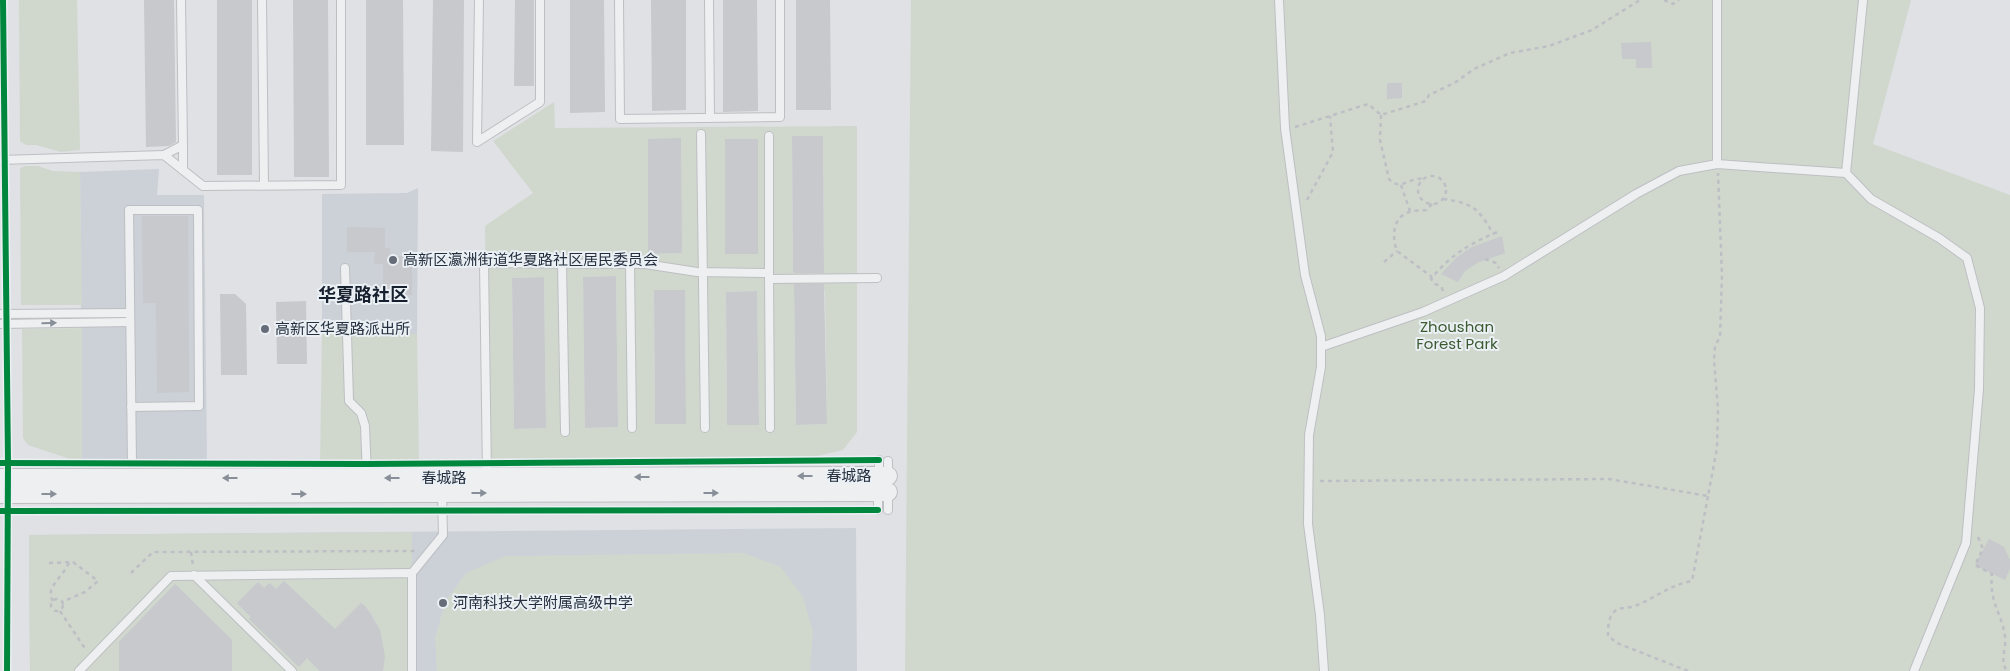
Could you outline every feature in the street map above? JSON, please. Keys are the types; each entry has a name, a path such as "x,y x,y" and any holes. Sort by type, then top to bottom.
{"street":[{"name":"春城路","path":"443,486 487,478 883,476"},
{"name":"春城路","path":"0,478 443,486 883,476"},
{"name":"春城路","path":"0,494 366,486"}],"lane":[{"path":"182,0 184,170"},
{"path":"262,0 264,185"},
{"path":"164,155 202,186 341,185 341,0"},
{"path":"479,0 477,142 540,102 540,0"},
{"path":"619,0 620,119 780,117 780,0"},
{"path":"709,0 710,118"},
{"path":"1279,0 1285,130 1305,275 1321,336 1321,367 1309,435 1308,524 1320,615 1324,671"},
{"path":"1717,0 1717,164"},
{"path":"1846,173 1863,0"},
{"path":"701,134 705,428"},
{"path":"769,136 770,428"},
{"path":"0,160 164,155 183,145"},
{"path":"1321,347 1380,328 1447,302 1504,276 1614,208 1679,171 1717,164 1846,173 1872,199 1940,238 1967,258 1980,308 1979,390 1966,543 1914,671"},
{"path":"131,407 199,406 198,210 129,210 131,407 132,463"},
{"path":"487,478 484,263 630,264 702,272 769,276 877,278"},
{"path":"562,263 565,432"},
{"path":"630,264 632,428"},
{"path":"346,268 349,401 361,413 365,426 366,486"},
{"path":"0,314 130,313"},
{"path":"0,324 130,322"},
{"path":"883,476 888,510"},
{"path":"878,510 883,476"},
{"path":"412,671 412,573 443,535 443,486"},
{"path":"79,671 171,576 412,573"},
{"path":"194,575 292,671"}],"path":[{"path":"1381,115 1426,101 1430,95 1456,82 1474,69 1510,53 1549,46 1592,30 1640,0"},
{"path":"1664,0 1673,4 1679,0"},
{"path":"1285,130 1368,104 1381,115"},
{"path":"1381,115 1380,140 1385,169 1392,183 1401,185 1417,178 1432,177 1444,183 1446,191 1443,199"},
{"path":"1297,217 1333,152 1330,116"},
{"path":"1688,671 1617,643 1608,636 1608,626 1612,614 1620,608 1632,608 1677,584 1692,581 1717,448 1718,409 1714,360 1715,346 1720,337 1722,276 1717,164"},
{"path":"1424,179 1419,187 1420,196 1426,203 1432,204"},
{"path":"1401,185 1410,211"},
{"path":"1447,302 1441,286 1435,284 1431,279 1432,277 1398,251 1394,243 1394,227 1398,221 1410,211 1426,210 1432,204 1443,199 1465,202 1475,208 1493,234"},
{"path":"1432,277 1445,261 1472,242 1500,230"},
{"path":"1384,262 1398,251"},
{"path":"1485,259 1496,264 1504,276"},
{"path":"1308,481 1609,479 1708,496"},
{"path":"1969,518 1983,549 1975,565 1992,574 1993,602 2006,637 2003,654 2007,671"},
{"path":"131,574 154,552 430,550"},
{"path":"60,611 54,611 52,608 53,601 50,593 52,586 60,579 69,562"},
{"path":"48,564 73,562 98,581 85,592 62,602 59,600 53,601"},
{"path":"60,611 62,602"},
{"path":"60,611 91,658"}],"shaded area":[{"path":"159,169 157,195 204,195 207,463 82,463 80,172"},
{"path":"418,188 417,334 322,334 322,194 407,193"},
{"name":"河南科技大学附属高级中学","path":"856,528 857,671 30,671 29,535"}],"green space":[{"path":"19,0 77,0 80,150 61,152 36,145 26,145 20,141"},
{"name":"Zhoushan Forest Park","path":"911,0 1911,0 1873,144 2010,195 2010,671 905,671"},
{"path":"554,102 555,128 857,126 857,432 843,450 804,459 487,463 485,226 533,193 493,141","holes":["823,136 824,269 793,270 792,137","648,139 681,139 681,253 648,254","725,139 758,139 758,254 725,254","616,276 618,427 586,428 583,277","544,277 546,428 514,429 512,278","654,290 685,290 686,424 655,424","757,291 759,424 727,425 726,292","825,291 827,424 796,425 794,292"]},
{"path":"24,166 38,166 53,171 80,172 82,305 21,305 20,169"},
{"path":"82,328 82,463 28,445 23,438 22,329"},
{"path":"322,334 417,334 419,464 320,464"},
{"path":"412,532 412,671 383,671 384,652 381,634 373,617 361,603 335,629 284,581 276,589 270,583 264,588 258,582 237,604 251,617 249,619 299,666 307,658 320,671 230,671 232,669 232,640 175,584 119,642 120,671 30,671 29,535"},
{"path":"744,553 781,567 803,597 813,632 810,671 437,671 435,638 445,602 466,573 505,556"}],"building":[{"path":"144,0 174,0 176,142 169,146 146,147"},
{"path":"217,0 252,0 252,175 217,175"},
{"path":"293,0 328,0 329,177 294,177"},
{"path":"366,0 403,0 404,145 366,145"},
{"path":"433,0 464,0 463,152 431,151"},
{"path":"515,0 534,0 534,86 514,86"},
{"path":"570,0 604,0 605,112 570,113"},
{"path":"651,0 686,0 686,110 652,111"},
{"path":"723,0 757,0 758,111 723,112"},
{"path":"796,0 830,0 831,110 796,110"},
{"path":"1651,42 1652,68 1636,68 1636,59 1622,59 1621,43"},
{"path":"1387,83 1402,83 1402,98 1387,99"},
{"path":"792,136 823,136 824,273 794,273 793,270"},
{"path":"681,138 682,253 648,254 648,139"},
{"path":"725,139 758,139 758,254 725,254"},
{"path":"142,216 188,216 189,392 157,393 156,303 143,303"},
{"name":"高新区瀛洲街道华夏路社区居民委员会","path":"347,227 385,228 385,248 390,248 390,256 412,256 412,295 383,295 383,264 374,264 375,252 347,252"},
{"path":"1502,236 1505,253 1477,263 1465,271 1458,282 1441,274 1457,257 1472,247"},
{"path":"616,276 618,427 585,428 583,277"},
{"path":"544,277 546,428 514,429 512,278"},
{"path":"794,284 824,284 827,424 796,425"},
{"path":"654,290 685,290 686,424 655,424"},
{"path":"757,291 759,425 727,425 726,292"},
{"path":"220,294 235,294 246,304 247,375 221,375"},
{"path":"306,301 307,364 277,364 276,302"},
{"path":"1989,539 2004,547 2010,560 2010,569 2005,580 1975,565"},
{"path":"284,581 335,629 361,603 366,607 380,630 385,656 383,671 320,671 307,658 299,667 249,619 251,617 237,603 258,582 264,588 269,583 276,589"},
{"path":"175,584 232,640 232,671 119,671 119,642"}],"cycle path":[{"path":"3,0 8,463 7,671"},
{"path":"0,463 366,464 879,460"},
{"path":"0,511 878,510"}],"place":[{"name":"高新区瀛洲街道华夏路社区居民委员会","path":"393,260"},
{"name":"高新区华夏路派出所","path":"265,329"},
{"name":"河南科技大学附属高级中学","path":"443,603"}],"district":[{"name":"华夏路社区","path":"363,295"}]}
